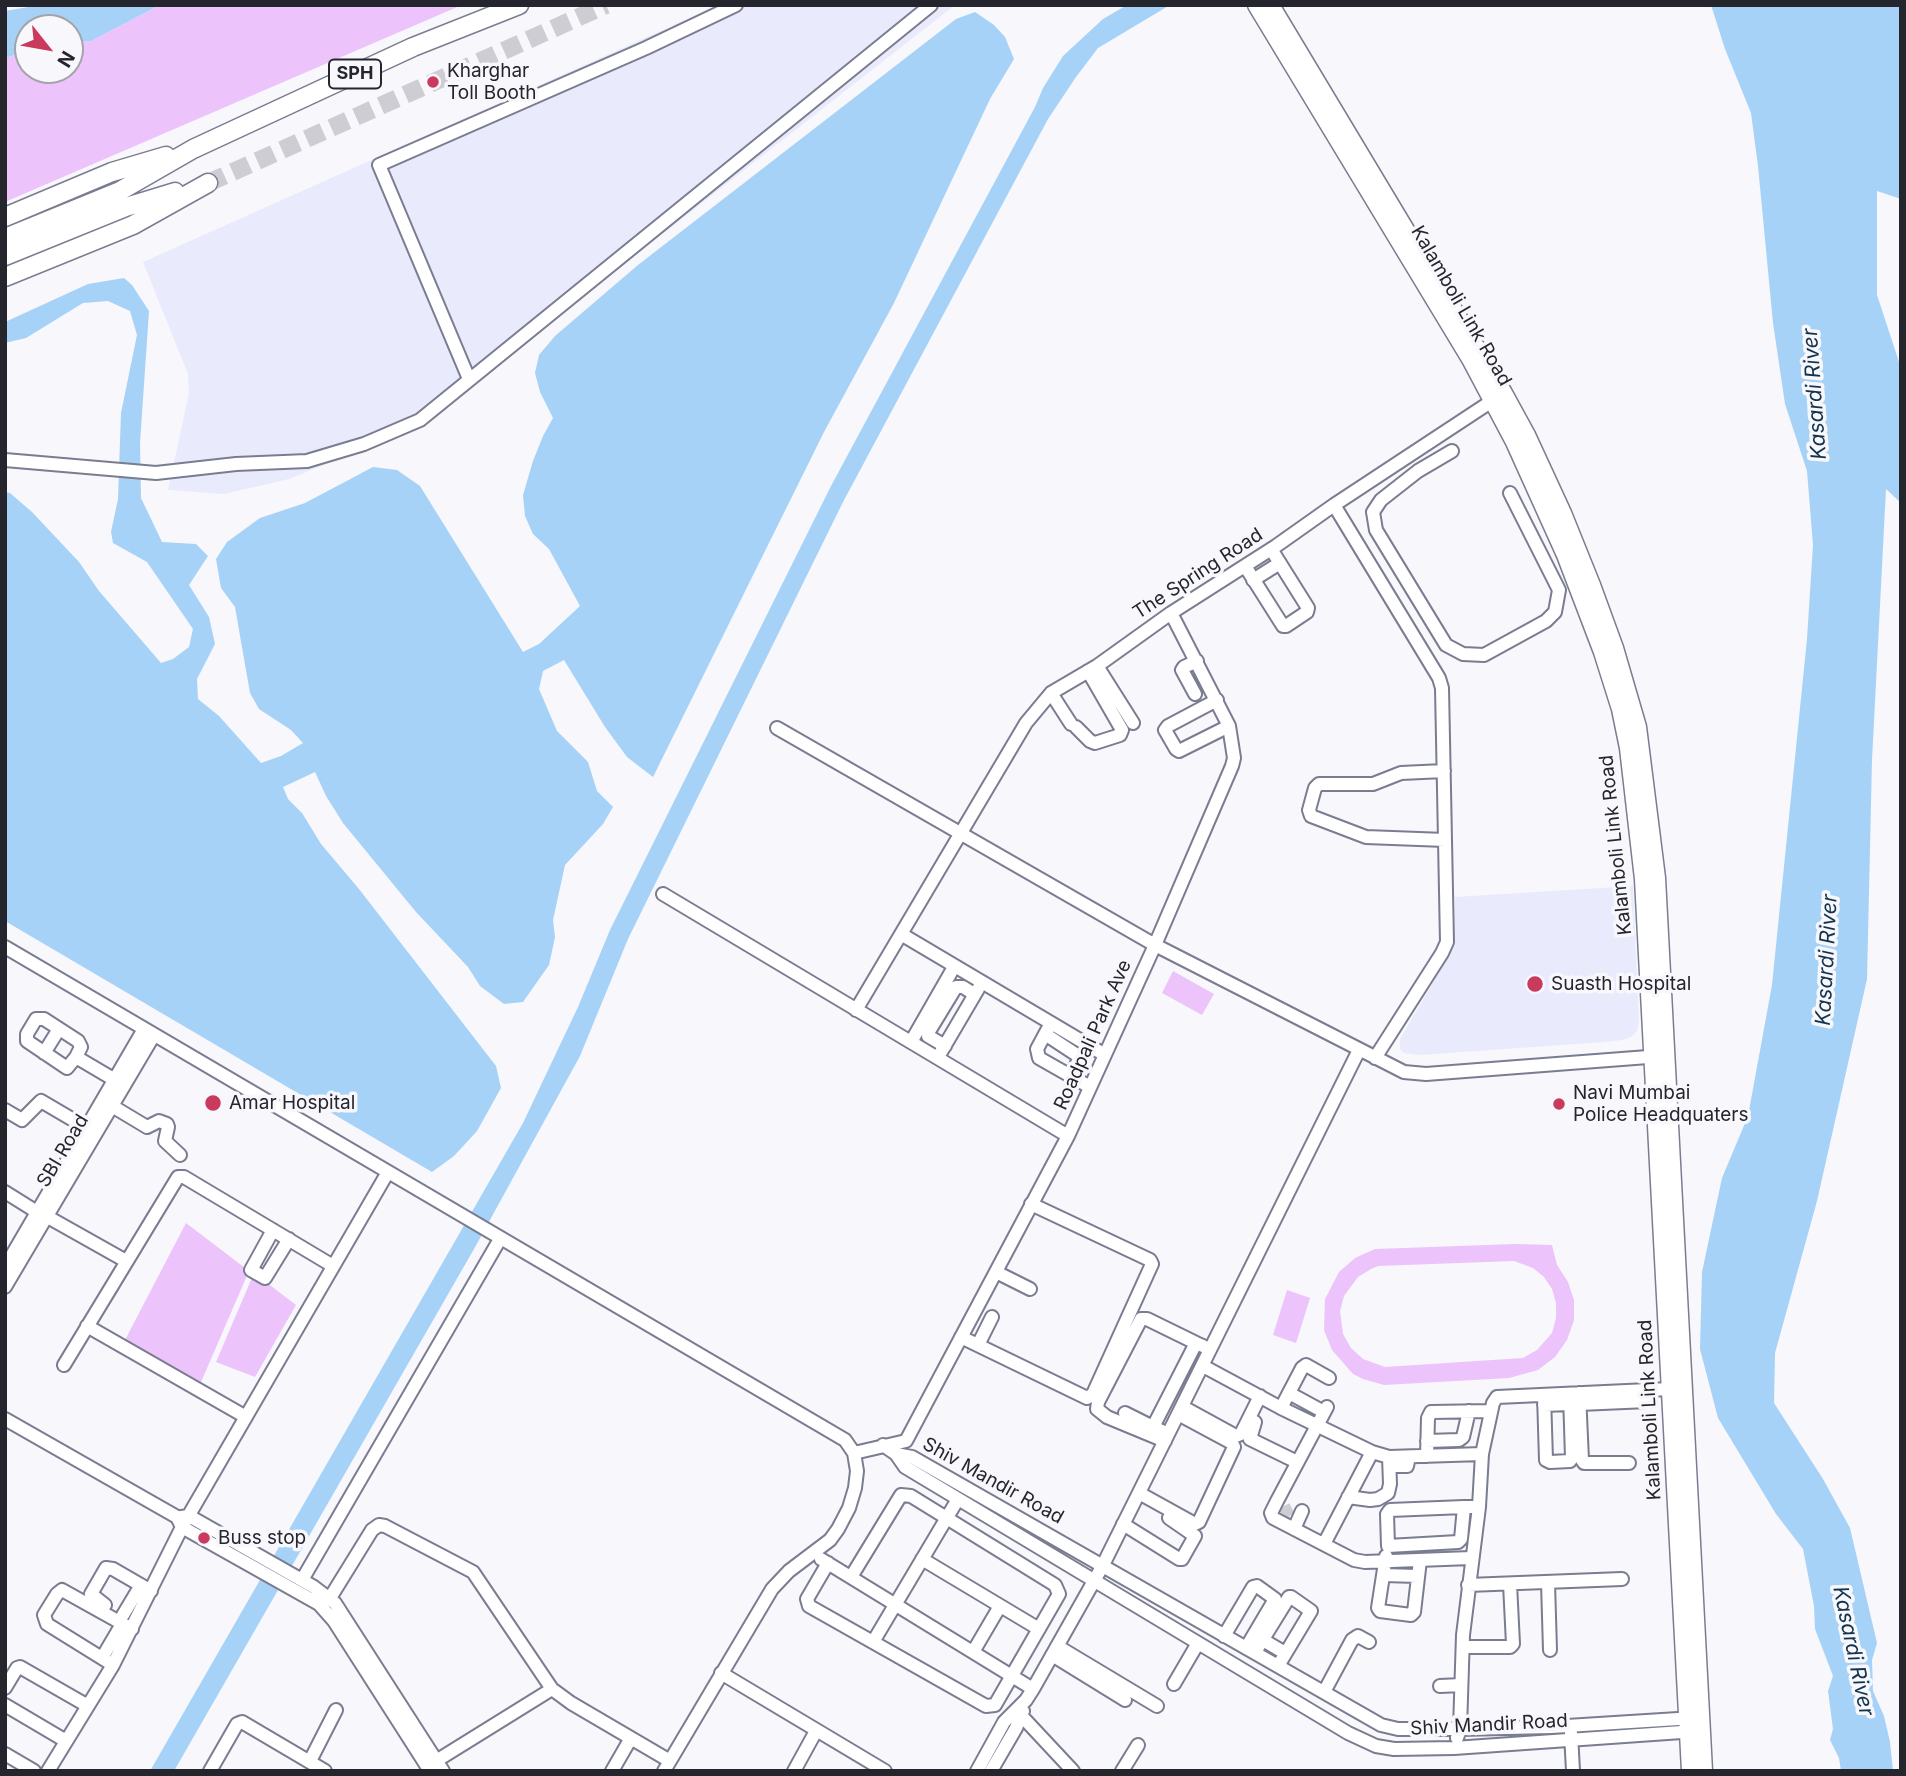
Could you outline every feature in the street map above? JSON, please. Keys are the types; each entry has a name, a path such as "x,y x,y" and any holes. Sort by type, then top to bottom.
{"highway":[{"name":"SPH","path":"5,256 123,199 193,149 413,47 519,5"},
{"path":"5,217 112,172 193,149"},
{"name":"SPH","path":"5,238 123,199 208,183 133,225 5,277"}],"main road":[{"name":"Kalamboli Link Road","path":"1256,5 1463,348 1498,397"},
{"name":"Kalamboli Link Road","path":"1271,5 1498,397 1555,531 1602,652 1622,720 1630,761 1643,879 1659,1056 1695,1725 1690,1771"},
{"name":"Kalamboli Link Road","path":"1659,1056 1670,1389 1695,1725 1704,1771"}],"street":[{"path":"469,379 379,165 646,48 736,5"},
{"path":"5,460 156,473 236,464 307,461 353,447 419,420 931,5"},
{"name":"The Spring Road","path":"856,1010 1026,723 1051,693 1498,397"},
{"path":"1451,451 1418,471 1381,500 1373,512 1383,542 1446,645 1463,654 1484,655 1546,621 1555,612 1558,602 1559,590 1510,493"},
{"path":"1408,456 1418,471"},
{"path":"1370,481 1381,500"},
{"path":"1334,505 1439,678 1442,688 1447,942 1376,1058"},
{"path":"1245,566 1283,626 1286,626 1307,612 1308,608 1271,549"},
{"path":"1253,580 1280,563"},
{"name":"Roadpali Park Ave","path":"883,1445 906,1441 1068,1136 1155,945 1232,766 1234,758 1229,726 1171,613"},
{"path":"1197,661 1182,670 1192,695 1210,685"},
{"path":"1092,668 1133,723"},
{"path":"1051,693 1073,726 1090,741 1095,743 1120,735 1122,730 1092,668"},
{"path":"1217,700 1165,730 1179,751 1229,726"},
{"path":"777,727 1155,945 1404,1072 1426,1074 1659,1056"},
{"path":"1444,771 1401,773 1373,784 1319,784 1315,788 1310,810 1311,816 1366,837 1445,840"},
{"path":"663,894 1068,1136"},
{"path":"901,934 954,967 978,989 1048,1028 1105,1055"},
{"path":"5,947 845,1440 854,1453 858,1471 849,1508 830,1540 789,1571 772,1589 667,1766 631,1738 552,1689 473,1572 385,1526 379,1525 372,1530 330,1598"},
{"path":"911,1042 954,967"},
{"path":"944,1046 928,1036 928,1033 956,987 978,989"},
{"path":"937,1058 978,989"},
{"path":"40,1018 81,1044 76,1057 67,1068 44,1053 27,1041 27,1034 40,1018"},
{"path":"1048,1028 1037,1049 1039,1058 1090,1087"},
{"path":"1048,1028 1080,1057 1071,1076"},
{"path":"44,1053 59,1029"},
{"name":"SBI Road","path":"5,1287 87,1128 115,1080 149,1032"},
{"name":"SBI Road","path":"5,1266 112,1106 149,1032"},
{"path":"991,1771 1024,1703 1103,1565 1359,1050"},
{"path":"76,1057 115,1080"},
{"path":"5,1110 22,1120 41,1101 87,1128"},
{"path":"112,1106 147,1127 159,1121 167,1124 169,1127 165,1140 180,1155"},
{"path":"48,1771 88,1706 108,1661 183,1520 388,1172"},
{"path":"64,1365 178,1178 184,1177 285,1245 333,1266"},
{"path":"5,1192 126,1261"},
{"path":"961,1337 1087,1398 1093,1394 1152,1264 1150,1260 1031,1204"},
{"path":"270,1236 251,1270 265,1278 285,1245"},
{"path":"297,1581 498,1237"},
{"path":"996,1272 1030,1289"},
{"path":"978,1345 992,1317"},
{"path":"1167,1437 1107,1417 1097,1409 1138,1322 1147,1318 1211,1350"},
{"path":"88,1326 246,1417"},
{"path":"1152,1431 1196,1343"},
{"path":"1281,1408 1306,1365 1329,1378"},
{"path":"1203,1366 1372,1452 1392,1457 1482,1454"},
{"path":"1454,1748 1460,1729 1463,1647 1471,1558 1479,1507 1482,1454 1491,1411 1497,1397 1575,1399 1625,1396 1670,1389"},
{"path":"1289,1393 1325,1409 1292,1460"},
{"path":"1625,1396 1648,1401"},
{"path":"1180,1410 1236,1436 1241,1434 1262,1398"},
{"path":"1262,1398 1249,1436 1292,1460"},
{"path":"1544,1400 1546,1460 1550,1462 1570,1461 1572,1458 1575,1399"},
{"path":"1575,1399 1584,1463 1629,1462"},
{"path":"1138,1495 1195,1524 1199,1522 1234,1447 1232,1443 1180,1410"},
{"path":"1427,1441 1459,1440 1463,1437 1469,1411"},
{"path":"1427,1456 1428,1418 1432,1412 1491,1411"},
{"path":"1125,1413 1152,1431"},
{"path":"5,1419 297,1581 315,1594 436,1767"},
{"path":"854,1453 883,1445 896,1454"},
{"path":"1293,1445 1289,1487 1280,1504 1271,1513 1273,1518 1297,1520 1324,1544 1354,1560 1365,1562 1471,1558"},
{"path":"1324,1544 1356,1496 1372,1452"},
{"name":"Shiv Mandir Road","path":"896,1454 912,1457 1359,1713 1389,1727 1460,1729 1695,1725"},
{"name":"Shiv Mandir Road","path":"896,1454 905,1467 1368,1742 1394,1749 1454,1748 1572,1739 1695,1725"},
{"path":"1356,1496 1378,1499 1388,1493 1392,1457"},
{"path":"828,1563 807,1599 810,1606 986,1706 995,1705 1059,1594 1055,1585 911,1496 901,1495 851,1577"},
{"path":"1123,1524 1179,1559 1182,1559 1195,1536 1138,1495"},
{"path":"873,1642 958,1499"},
{"path":"1388,1546 1458,1542 1461,1539 1464,1507"},
{"path":"1420,1560 1411,1615 1380,1611 1378,1608 1388,1546 1387,1514 1391,1510 1479,1507"},
{"path":"812,1554 1012,1676 1024,1703 1073,1771"},
{"path":"922,1559 1039,1629"},
{"path":"128,1623 95,1599 91,1594 92,1589 104,1570 109,1568 146,1588"},
{"path":"1383,1575 1419,1576"},
{"path":"1468,1586 1622,1579"},
{"path":"1548,1583 1550,1650"},
{"path":"1463,1647 1510,1647 1513,1644 1510,1584"},
{"path":"1224,1636 1254,1587 1258,1586 1275,1599 1251,1650"},
{"path":"108,1661 47,1624 44,1615 62,1590 128,1623"},
{"path":"315,1594 330,1598 343,1614 436,1767"},
{"path":"1259,1635 1291,1597 1311,1611 1278,1665"},
{"path":"973,1652 1000,1606"},
{"path":"1236,1619 1286,1653"},
{"path":"1324,1692 1352,1640 1358,1636 1369,1642"},
{"path":"1174,1684 1198,1643"},
{"path":"1054,1651 1125,1700"},
{"path":"1054,1651 1157,1706"},
{"path":"5,1688 20,1667 88,1706"},
{"path":"721,1673 885,1771"},
{"path":"1440,1686 1461,1685"},
{"path":"436,1767 552,1689"},
{"path":"977,1771 1004,1722 1024,1703"},
{"path":"5,1705 64,1744"},
{"path":"310,1761 336,1710"},
{"path":"5,1712 64,1744"},
{"path":"211,1771 237,1724 242,1723 325,1771"},
{"path":"1571,1726 1573,1771"},
{"path":"794,1771 816,1731"},
{"path":"612,1771 631,1738"},
{"path":"1122,1771 1138,1745"},
{"path":"5,1754 34,1771"}],"shaded area":[{"path":"160,5 462,5 5,202 5,58 14,55 14,84 84,84 84,42 91,41"},
{"path":"719,5 955,5 426,419 383,441 289,479 224,494 168,490 189,393 188,374 143,262"},
{"name":"Suasth Hospital","path":"1633,886 1639,1022 1637,1031 1631,1037 1604,1042 1420,1055 1404,1053 1400,1049 1400,1039 1455,945 1455,897"},
{"path":"1173,971 1214,994 1202,1015 1162,993"},
{"path":"186,1223 249,1271 201,1382 125,1340"},
{"path":"1552,1245 1557,1265 1568,1282 1574,1300 1574,1320 1567,1340 1555,1357 1538,1370 1509,1378 1384,1385 1363,1379 1353,1374 1332,1350 1324,1330 1325,1299 1339,1272 1355,1258 1375,1249","holes":["1514,1261 1533,1268 1544,1277 1552,1289 1556,1318 1552,1333 1537,1350 1523,1358 1385,1367 1363,1359 1351,1348 1343,1334 1340,1311 1344,1296 1358,1277 1378,1266"]},
{"path":"254,1273 296,1305 255,1377 216,1362"},
{"path":"1287,1290 1310,1298 1296,1343 1273,1335"}],"water":[{"path":"40,5 160,5 91,41 84,42 84,14 14,14 14,55 5,58 5,11"},
{"path":"1127,5 1170,5 1098,48 1048,119 843,502 628,939 580,1056 474,1249 174,1771 150,1771 523,1123 578,1007 610,930 831,486 1043,88 1063,56 1103,19"},
{"name":"Kasardi River","path":"1711,5 1901,5 1901,199 1877,191 1877,295 1901,368 1901,503 1886,489 1872,760 1867,979 1817,1201 1775,1353 1774,1403 1823,1479 1850,1528 1877,1643 1872,1660 1873,1691 1884,1716 1893,1771 1841,1771 1839,1758 1830,1740 1833,1729 1828,1691 1833,1676 1815,1629 1814,1606 1803,1549 1776,1514 1718,1418 1700,1349 1702,1272 1722,1178 1748,1116 1772,985 1807,639 1813,545 1807,471 1785,404 1773,323 1751,113 1725,49"},
{"path":"975,12 994,25 1005,37 1014,59 990,99 894,303 824,432 653,777 627,757 605,727 564,660 543,671 539,689 557,731 588,762 597,791 613,807 603,824 565,865 553,920 555,937 549,965 523,1002 504,1004 480,986 468,967 416,912 343,823 315,772 283,787 288,799 302,813 321,844 496,1066 501,1088 477,1131 454,1156 432,1172 5,921 5,492 10,493 32,512 79,562 99,591 161,663 173,659 189,647 193,629 147,562 113,543 111,532 118,499 121,413 137,335 130,311 108,301 83,303 26,338 5,343 5,322 88,284 124,278 132,285 149,311 140,443 141,498 162,542 196,544 208,556 189,585 209,617 215,644 197,679 198,699 219,716 261,763 281,756 303,743 291,730 259,709 250,693 235,607 221,588 216,559 227,542 260,518 305,503 373,467 397,470 420,486 523,652 539,644 580,606 549,549 533,534 525,516 523,495 533,461 553,418 540,392 535,373 539,355 555,336 638,265 956,19"}],"tunnel":[{"path":"208,183 606,5"},
{"path":"1284,1506 1289,1516 1296,1520"}],"place":[{"name":"Kharghar Toll Booth","path":"433,82"},
{"name":"Suasth Hospital","path":"1535,984"},
{"name":"Amar Hospital","path":"213,1103"},
{"name":"Navi Mumbai Police Headquaters","path":"1559,1104"},
{"name":"Buss stop","path":"204,1538"}]}
